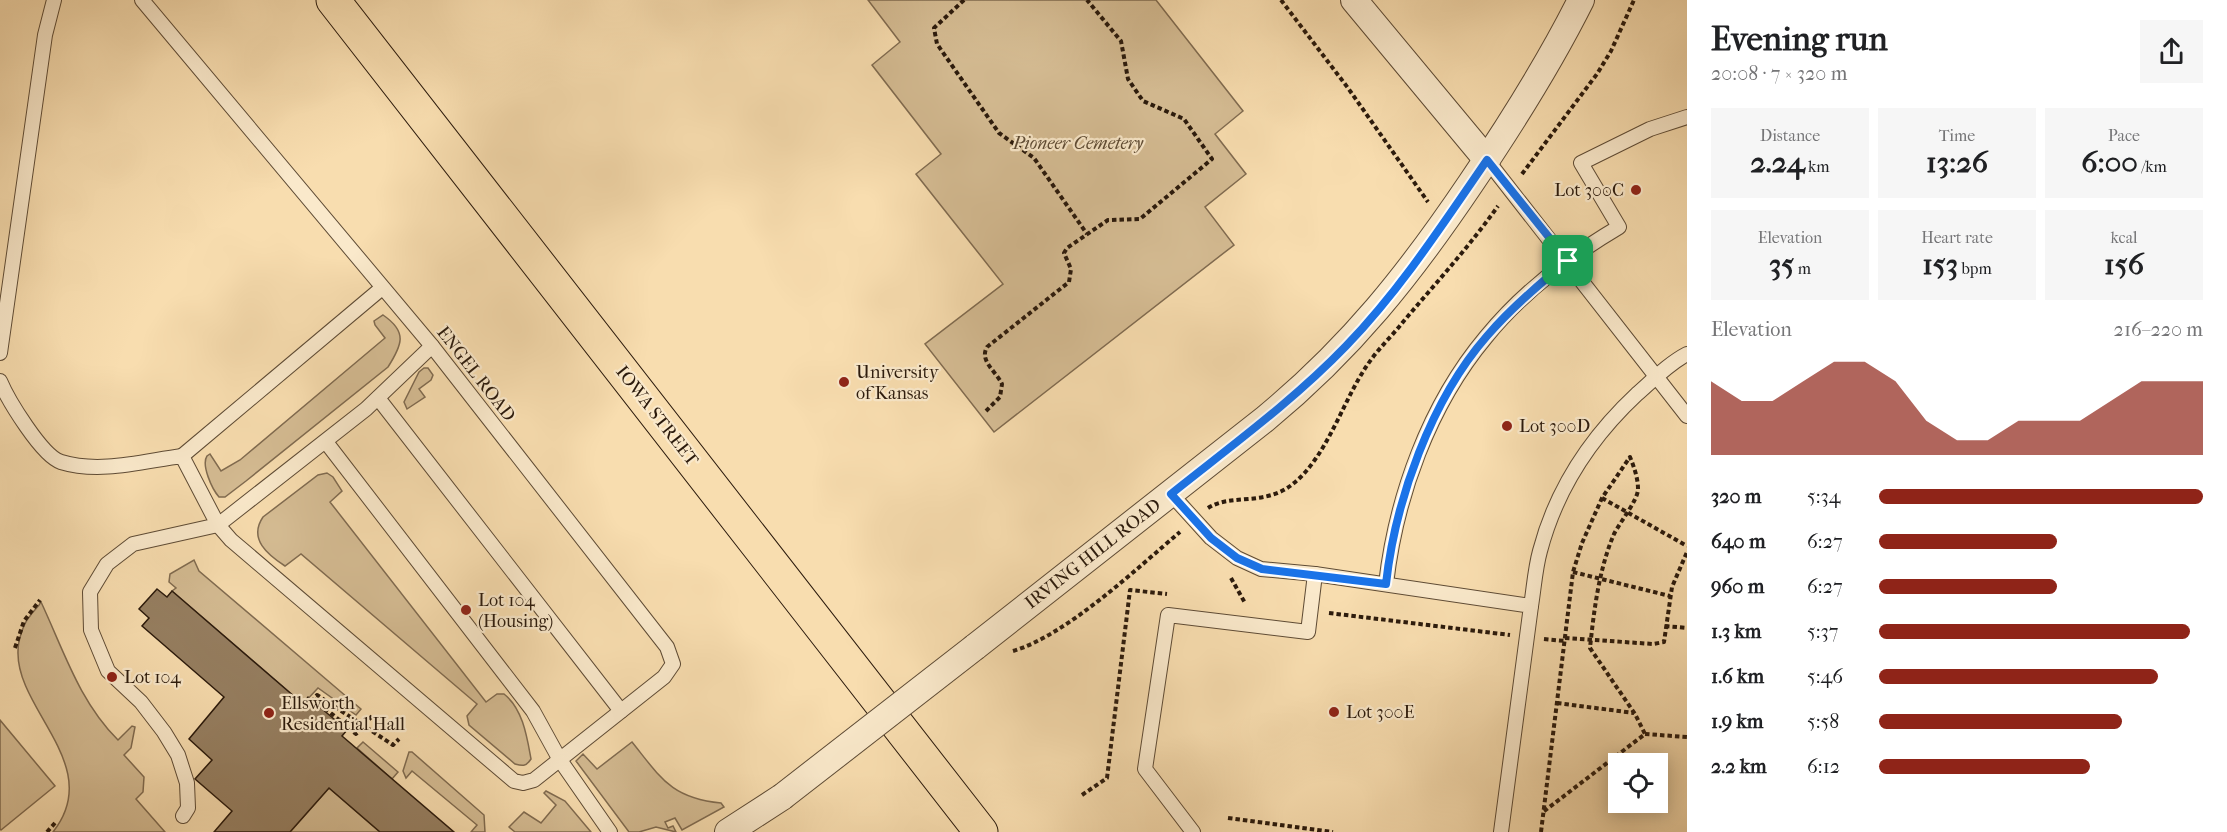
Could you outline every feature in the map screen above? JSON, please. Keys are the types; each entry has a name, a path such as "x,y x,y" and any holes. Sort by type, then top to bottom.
{"highway":[{"name":"IOWA STREET","path":"333,0 981,832"}],"street":[{"name":"IRVING HILL ROAD","path":"728,832 782,797 1171,494 1300,390 1347,345 1390,295 1436,235 1487,160 1543,71 1581,0"},
{"path":"1361,2 1487,160"}],"lane":[{"path":"0,353 45,35 54,0"},
{"name":"ENGEL ROAD","path":"142,0 432,346 667,647 673,663 664,677 534,780 524,783 514,781 231,540 218,525 182,456"},
{"path":"1386,584 1389,554 1406,488 1426,434 1452,386 1485,337 1526,295 1568,261 1619,227 1581,163 1650,129 1687,117"},
{"path":"1487,160 1687,416"},
{"path":"0,381 7,397 34,437 59,462 104,467 182,456 382,288"},
{"path":"183,816 188,808 187,783 178,755 141,702 108,671 91,630 90,592 107,564 133,544 218,525 326,442 378,398 432,346"},
{"path":"1501,832 1540,551 1562,492 1584,454 1617,413 1656,376 1687,354"},
{"path":"378,398 621,711"},
{"path":"326,442 533,711 560,760 610,832"},
{"path":"1171,494 1211,538 1237,558 1262,569 1315,574 1531,606"},
{"path":"1193,832 1145,769 1168,615 1308,632 1315,574"}],"path":[{"path":"964,0 934,28 937,44 999,133 1035,158 1088,234"},
{"path":"986,411 1000,397 1002,384 985,360 984,352 987,347 1065,287 1071,275 1064,253 1066,248 1114,218 1140,219 1212,159 1184,119 1143,101 1128,79 1121,41 1087,0"},
{"path":"1281,0 1348,88 1430,204"},
{"path":"1532,161 1597,74 1611,51 1634,0"},
{"path":"1010,652 1037,642 1072,620 1130,576 1211,506 1266,497 1290,486 1299,479 1326,441 1368,364 1486,222"},
{"path":"1541,832 1573,573 1582,543 1602,498 1630,457 1639,491 1614,533 1594,609 1590,648 1635,714 1645,734"},
{"path":"1602,498 1687,546"},
{"path":"1565,638 1653,645 1664,642 1670,596 1687,552"},
{"path":"1573,573 1670,596"},
{"path":"15,648 24,621 40,600"},
{"path":"1665,626 1687,628"},
{"path":"372,716 364,726 356,734 314,699 317,695 364,726 393,745 399,739"},
{"path":"1557,703 1635,714"},
{"path":"1544,812 1645,734 1687,737"},
{"path":"1228,819 1333,832"},
{"path":"47,832 55,824"}],"green space":[{"name":"Pioneer Cemetery","path":"868,0 1156,0 1243,111 1215,134 1246,174 1205,207 1234,245 994,432 925,344 1003,284 916,174 941,154 872,65 900,42"},
{"path":"383,315 396,327 400,339 397,352 388,367 246,481 225,497 219,497 206,471 207,456 210,454 221,471 240,460 385,338 374,321"},
{"path":"428,368 433,375 431,380 419,389 425,397 407,409 404,402 419,372"},
{"path":"327,473 333,477 342,491 330,502 486,702 497,694 504,694 516,707 523,724 531,759 526,765 515,764 469,725 467,716 477,704 301,554 285,566 262,546 258,532 263,517 318,475"},
{"path":"194,560 199,571 361,709 356,715 318,688 303,704 172,591 176,588 169,582 170,574"},
{"path":"41,602 74,675 104,725 118,740 132,726 135,727 131,748 124,755 144,777 143,792 136,799 165,832 53,832 66,808 69,784 64,762 21,673 18,651 25,623"},
{"path":"0,720 55,786 1,830 0,829"},
{"path":"363,742 398,772 392,779 357,748"},
{"path":"632,742 669,784 690,796 721,803 724,807 682,830 675,818 665,822 668,828 673,826 676,832 656,827 639,832 629,832 576,761 583,754 597,769"},
{"path":"409,752 412,752 484,815 485,832 471,832 477,825 412,771 406,778 403,771"},
{"path":"329,788 380,832 290,832"},
{"path":"546,791 565,801 591,832 515,832 509,827 524,812 541,823 556,805 544,793"}],"building":[{"name":"Ellsworth Residential Hall","path":"157,589 167,597 172,591 303,704 308,697 347,730 342,736 454,832 380,832 329,788 290,832 214,832 232,811 195,779 212,760 189,739 224,697 142,626 149,618 139,609"}],"place":[{"name":"Lot 300C","path":"1636,190"},
{"name":"University of Kansas","path":"844,382"},
{"name":"Lot 300D","path":"1507,426"},
{"name":"Lot 104 (Housing)","path":"466,610"},
{"name":"Lot 104","path":"112,677"},
{"name":"Lot 300E","path":"1334,712"},
{"name":"Ellsworth Residential Hall","path":"269,713"}],"route":[{"path":"1487,160 1568,261 1526,295 1485,337 1452,386 1426,434 1406,488 1389,554 1386,584 1262,569 1237,558 1211,538 1171,494 1300,390 1347,345 1390,295 1436,235 1487,160"}]}
